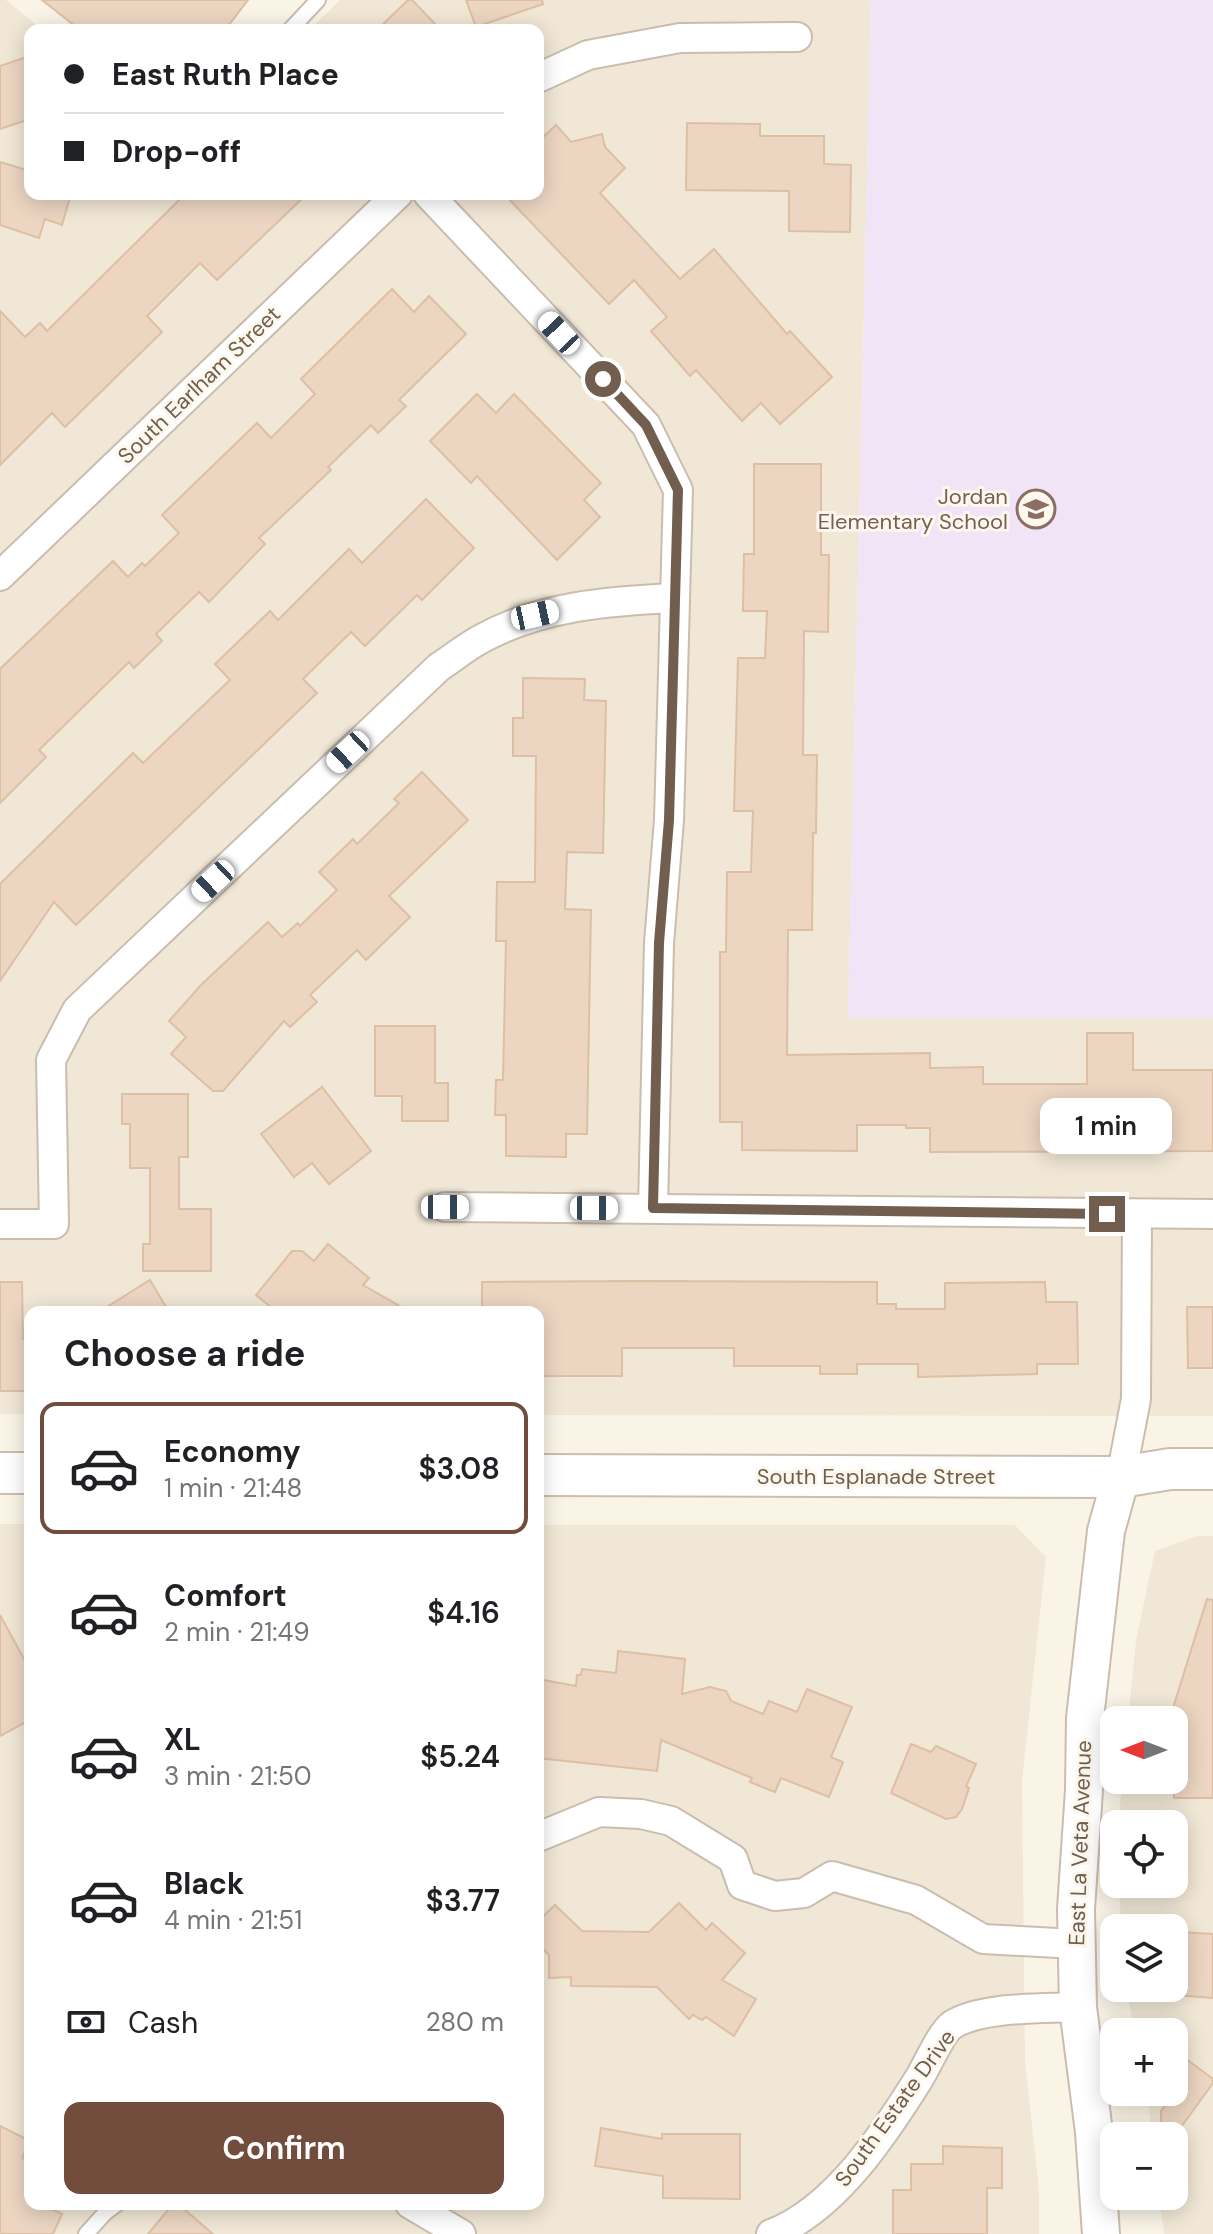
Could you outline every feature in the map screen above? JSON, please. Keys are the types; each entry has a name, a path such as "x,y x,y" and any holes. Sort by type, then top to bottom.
{"main road":[{"name":"South Esplanade Street","path":"544,1475 1121,1477 1170,1469 1213,1469"},
{"path":"0,1473 24,1473"}],"street":[{"path":"544,75 588,55 680,38 797,37"},
{"name":"South Earlham Street","path":"0,576 392,200"},
{"path":"434,200 646,425 678,490 669,820 659,943 653,1208"},
{"path":"0,1224 54,1224 51,1060 77,1010 439,667 481,639 535,615 601,602 675,598"},
{"path":"445,1207 1213,1214"},
{"name":"East La Veta Avenue","path":"1101,2234 1094,2132 1078,2007 1076,1944 1085,1718 1106,1531 1121,1477 1136,1399 1137,1215"},
{"path":"544,1835 599,1812 641,1814 671,1821 733,1859 742,1885 775,1896 804,1893 832,1876 916,1900 983,1939 1076,1944"},
{"name":"South Estate Drive","path":"771,2234 792,2226 838,2189 898,2112 951,2026 983,2013 1078,2007"},
{"path":"420,2210 461,2234"}],"lane":[{"path":"296,24 318,0"},
{"path":"86,2234 109,2210"}],"shaded area":[{"path":"0,0 6,0 36,24 24,24 24,200 544,200 544,24 315,24 340,0 871,0 848,1017 1213,1018 1213,1416 544,1415 544,1306 24,1306 24,1414 0,1414"},
{"name":"Jordan Elementary School","path":"871,0 1213,0 1213,1018 848,1018"},
{"path":"0,1524 24,1524 24,2210 544,2210 544,1525 1015,1525 1046,1557 1022,1781 1025,2061 1039,2190 1039,2234 0,2234"},
{"path":"1197,1536 1213,1536 1213,2234 1164,2234 1161,2210 1188,2210 1188,2122 1151,2122 1148,2106 1188,2106 1188,2018 1132,2018 1129,2002 1188,2002 1188,1914 1120,1914 1120,1898 1188,1898 1188,1810 1120,1810 1121,1794 1188,1794 1188,1706 1129,1706 1136,1640 1155,1551"}],"building":[{"path":"42,0 248,0 230,24 72,24"},
{"path":"408,0 412,0 435,24 383,24"},
{"path":"466,0 542,0 543,4 485,24 475,24"},
{"path":"24,58 24,121 0,129 0,66"},
{"path":"687,123 760,124 760,136 824,136 824,164 851,165 850,232 789,231 789,191 686,190"},
{"path":"556,125 571,142 602,134 605,147 625,168 600,193 680,279 714,249 787,334 790,331 832,377 780,424 761,403 742,421 696,370 690,376 651,331 667,317 634,280 609,304 510,200 544,200 544,136"},
{"path":"0,162 24,169 24,200 69,200 62,225 45,219 39,238 0,225"},
{"path":"179,200 301,200 217,280 200,263 147,316 162,332 65,427 52,413 0,465 0,311 25,337 40,323 47,331"},
{"path":"392,289 414,312 429,296 466,334 399,400 406,406 378,433 371,425 328,467 331,470 259,538 265,544 209,602 199,592 156,634 162,641 134,668 129,662 39,750 46,757 0,803 0,669 113,561 128,577 142,563 145,566 179,533 162,515 257,423 271,438 315,394 301,379"},
{"path":"477,394 496,413 514,394 601,483 584,500 600,517 557,560 477,476 471,483 430,441"},
{"path":"754,464 821,464 821,555 829,555 828,632 804,631 803,755 817,755 816,833 813,833 812,930 788,930 787,1055 930,1053 930,1068 983,1067 983,1084 1087,1084 1087,1033 1133,1033 1133,1070 1213,1070 1213,1151 930,1152 930,1128 906,1128 906,1125 857,1125 857,1151 742,1150 742,1122 720,1122 720,952 726,952 727,872 751,872 753,811 734,811 738,658 765,658 767,611 743,611 744,554 754,554"},
{"path":"426,499 474,548 422,600 417,595 365,646 351,632 303,679 317,693 76,925 54,902 0,981 0,884 133,753 143,763 230,680 215,664 270,611 278,620 349,549 362,563"},
{"path":"523,678 585,679 584,700 606,701 603,853 567,852 565,909 591,910 587,1134 566,1134 566,1157 506,1156 506,1115 495,1115 496,1080 503,1080 506,941 496,941 497,882 535,882 536,756 513,756 513,718 523,718"},
{"path":"422,772 468,820 389,896 410,917 366,960 357,950 310,995 317,1002 290,1027 284,1021 223,1091 213,1091 171,1054 186,1037 169,1021 201,985 268,922 282,937 298,923 300,926 337,890 319,872 353,839 357,844 399,803 394,799"},
{"path":"375,1026 435,1026 435,1083 448,1083 448,1121 402,1121 402,1096 375,1096"},
{"path":"322,1087 371,1151 329,1184 312,1163 294,1177 261,1134"},
{"path":"122,1094 188,1094 188,1157 179,1157 179,1209 211,1209 211,1271 143,1271 143,1244 150,1244 150,1168 130,1168 130,1124 122,1124"},
{"path":"328,1244 369,1278 363,1285 400,1306 270,1306 256,1295 292,1251 302,1251 314,1261"},
{"path":"150,1280 165,1306 109,1306"},
{"path":"0,1282 22,1282 24,1391 0,1391"},
{"path":"482,1282 877,1282 877,1304 896,1304 896,1309 945,1309 945,1283 1045,1282 1046,1302 1077,1302 1078,1364 1037,1364 1037,1374 918,1377 918,1364 857,1364 857,1374 820,1374 820,1366 734,1366 734,1348 622,1348 622,1376 544,1376 544,1306 482,1306"},
{"path":"1187,1307 1213,1307 1213,1368 1188,1368"},
{"path":"1207,1599 1213,1600 1213,1798 1174,1798 1174,1794 1188,1794 1188,1706 1174,1705"},
{"path":"0,1615 24,1659 24,1723 0,1736"},
{"path":"618,1651 685,1659 682,1694 710,1687 726,1691 731,1701 763,1714 769,1701 797,1712 807,1689 852,1707 831,1757 843,1762 829,1797 781,1778 775,1792 750,1782 752,1778 661,1740 657,1771 544,1759 544,1680 576,1686 577,1675 581,1675 582,1669 616,1673"},
{"path":"911,1744 931,1752 936,1746 976,1764 966,1787 969,1788 962,1809 956,1817 946,1819 891,1793"},
{"path":"679,1903 706,1930 712,1923 745,1953 722,1980 756,1999 734,2036 706,2017 702,2020 693,2015 689,2019 657,1987 571,1986 571,1977 549,1978 549,1955 544,1950 544,1915 555,1905 582,1931 649,1932"},
{"path":"1188,1932 1213,1934 1213,1998 1188,1996"},
{"path":"1188,2060 1213,2079 1185,2122 1161,2122 1164,2106 1188,2106"},
{"path":"0,2126 24,2138 24,2210 54,2210 62,2214 53,2234 0,2234"},
{"path":"601,2128 662,2139 662,2134 740,2134 740,2199 663,2198 663,2176 595,2166"},
{"path":"943,2146 1002,2148 1002,2188 987,2188 987,2234 893,2234 893,2190 911,2190 911,2164 943,2164"},
{"path":"168,2210 185,2210 213,2234 148,2234"}],"place":[{"name":"Jordan Elementary School","path":"1036,509"}],"route":[{"path":"603,379 646,425 678,490 669,820 659,943 653,1208 1107,1214"}]}
